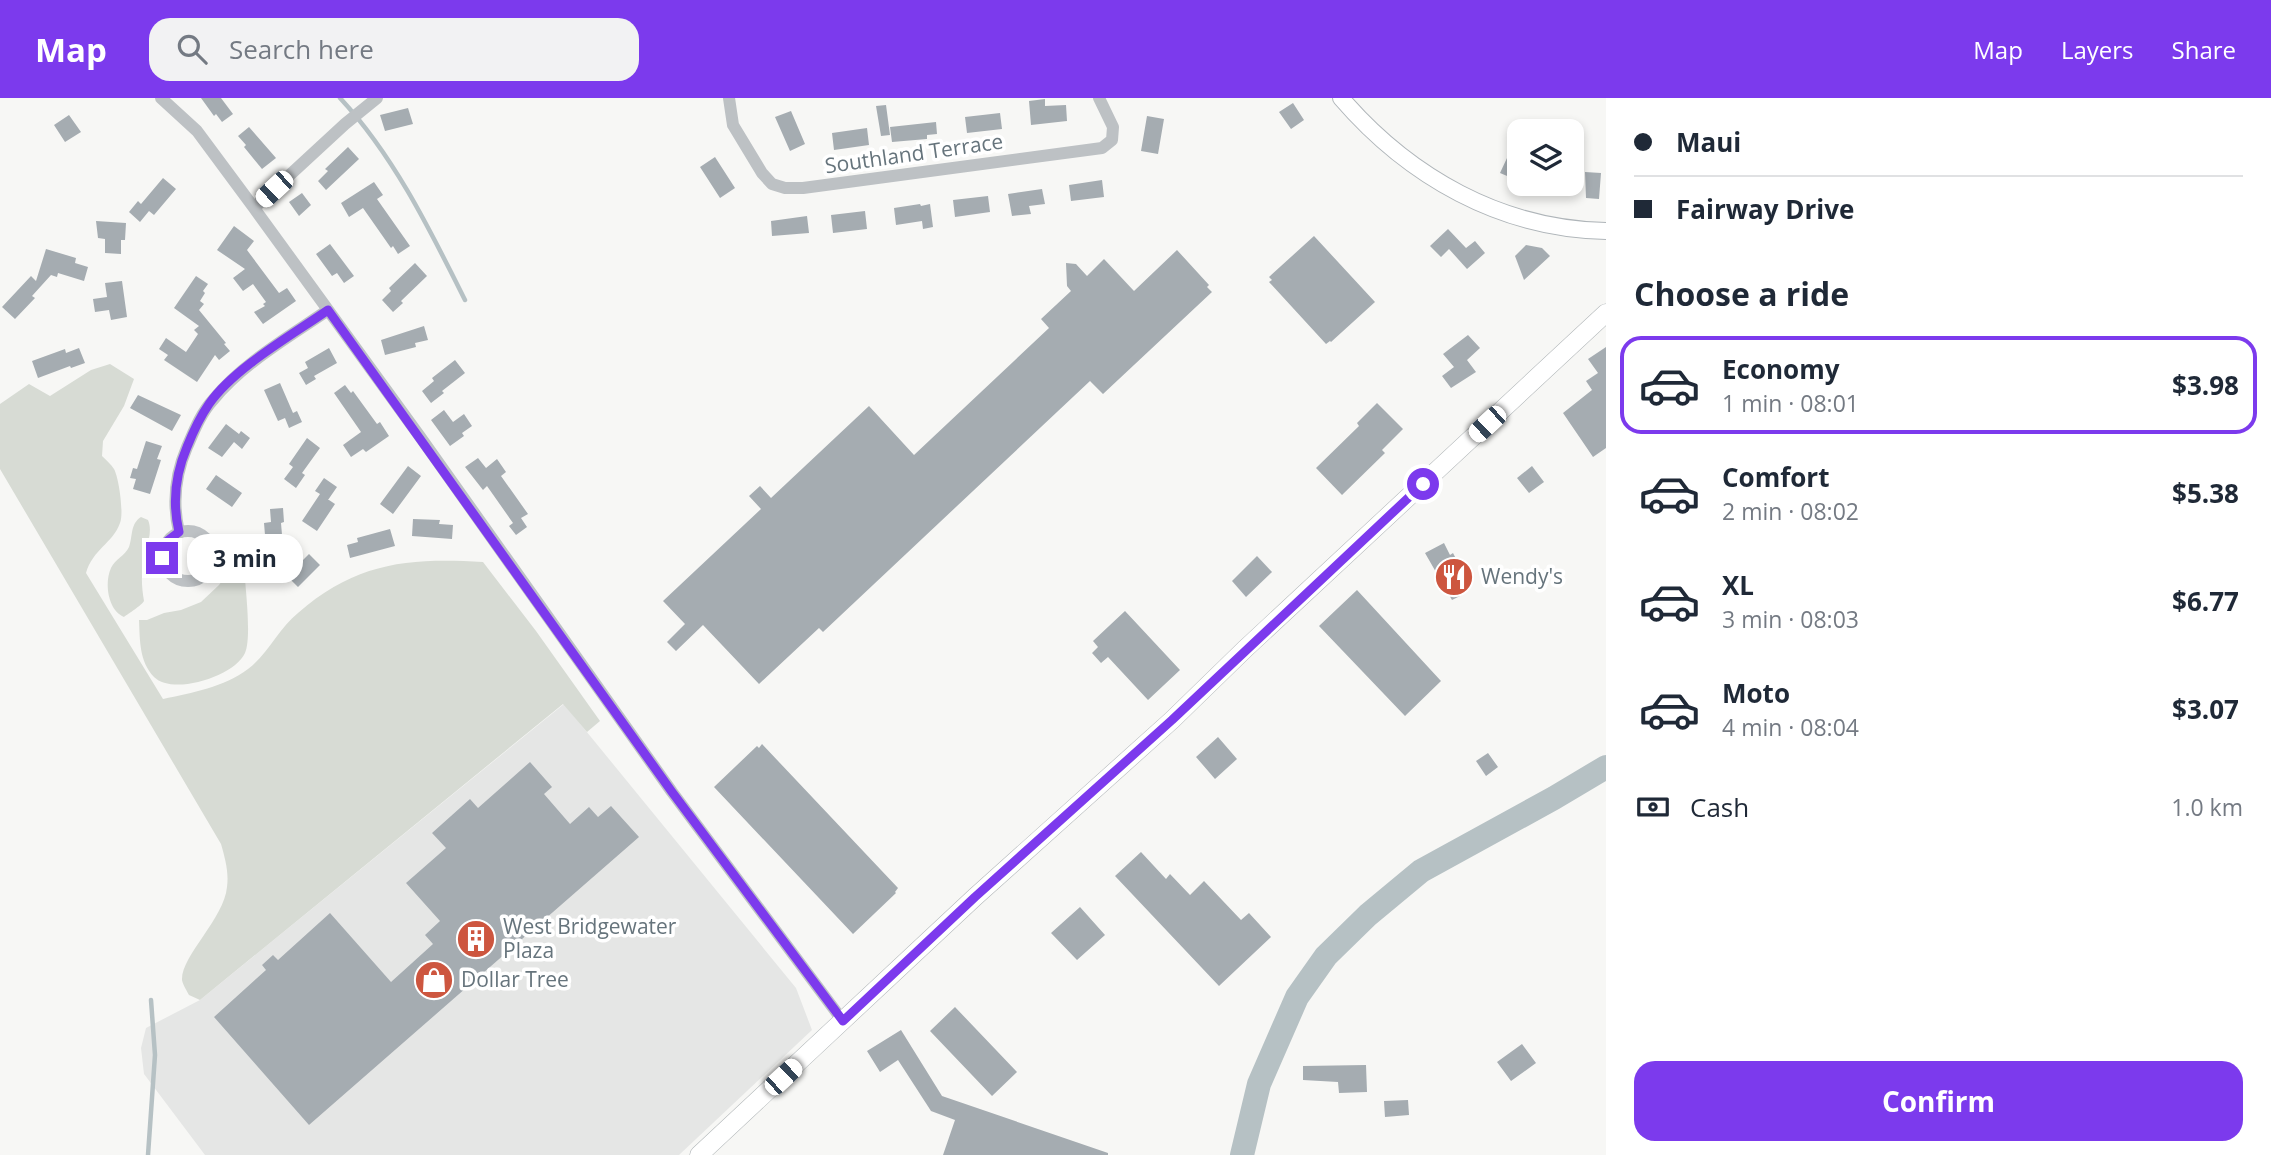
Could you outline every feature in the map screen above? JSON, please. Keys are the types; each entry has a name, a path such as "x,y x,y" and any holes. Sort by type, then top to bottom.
{"main road":[{"path":"1341,98 1395,152 1453,191 1503,213 1532,221 1558,227 1606,231"},
{"path":"703,1152 984,888 1172,720 1606,313"}],"street":[{"path":"161,98 197,131 254,208 672,792 843,1021"},
{"path":"254,208 377,98"},
{"name":"Southland Terrace","path":"729,98 733,125 762,173 772,184 785,188 803,188 1102,148 1112,140 1113,127 1099,98"},
{"path":"179,532 175,514 176,480 197,424 211,402 226,384 328,310"},
{"path":"179,532 200,534 211,546 211,567 195,580 178,580 169,574 163,564 162,553 166,542 179,532"}],"shaded area":[{"path":"110,364 134,379 124,406 103,441 102,456 114,469 118,480 121,518 117,530 93,558 86,573 163,699 207,688 239,675 255,663 298,613 341,583 363,573 407,563 483,562 600,721 587,732 563,704 200,1000 189,995 182,980 188,960 219,912 224,899 227,876 221,844 0,469 0,404 29,384 50,396 91,370"},
{"path":"141,517 148,520 150,525 142,570 144,601 124,617 111,603 109,574 113,565 129,547 133,527"},
{"path":"239,562 244,566 248,623 245,653 229,669 203,681 175,684 154,677 143,657 139,620 147,620 201,602"},
{"name":"West Bridgewater Plaza","path":"564,704 796,988 812,1030 679,1155 205,1155 144,1074 141,1048 146,1028 200,1000"}],"building":[{"path":"201,98 221,98 233,114 222,122"},
{"path":"1045,99 1045,106 1066,105 1067,121 1031,125 1029,101"},
{"path":"1293,103 1304,120 1291,129 1279,112"},
{"path":"886,105 890,135 881,136 876,106"},
{"path":"408,108 413,124 385,131 380,115"},
{"path":"791,111 805,144 790,151 775,117"},
{"path":"1000,113 1002,129 967,133 965,117"},
{"path":"69,115 81,132 65,142 54,125"},
{"path":"1147,116 1164,119 1158,154 1141,151"},
{"path":"936,122 937,134 927,135 927,139 892,142 890,127"},
{"path":"249,127 276,158 262,169 238,136"},
{"path":"867,128 869,145 834,150 832,133"},
{"path":"348,147 359,159 326,190 318,181 328,171 325,169"},
{"path":"715,157 735,188 720,198 700,167"},
{"path":"1507,158 1507,176 1500,173"},
{"path":"1585,172 1601,173 1599,199 1586,198"},
{"path":"163,178 176,189 154,215 149,211 140,222 129,212 138,201 141,204"},
{"path":"1102,180 1104,197 1071,201 1069,185"},
{"path":"374,182 383,195 377,199 410,246 398,254 363,208 349,217 341,203"},
{"path":"1042,189 1045,204 1029,206 1031,214 1012,216 1008,194"},
{"path":"302,193 311,205 299,216 289,202"},
{"path":"988,196 990,212 955,217 953,200"},
{"path":"930,204 933,227 923,229 922,221 896,225 894,208"},
{"path":"865,211 867,229 833,233 831,215"},
{"path":"807,216 809,233 772,236 771,221"},
{"path":"96,221 126,223 125,240 121,240 121,254 105,253 105,239 98,238"},
{"path":"234,226 254,241 247,250 279,293 287,288 296,301 263,324 254,312 265,306 263,304 266,302 253,284 243,291 233,278 245,269 217,250"},
{"path":"1448,229 1466,248 1475,241 1485,253 1467,269 1449,249 1441,257 1430,246"},
{"path":"1314,236 1375,302 1326,344 1269,282 1272,280 1269,277"},
{"path":"330,244 354,276 344,283 337,273 332,276 316,254"},
{"path":"1526,245 1542,248 1550,256 1524,280 1515,256"},
{"path":"46,249 76,258 75,263 88,267 84,281 58,273 57,277 51,275 32,296 35,298 15,319 2,307 31,276 36,281"},
{"path":"1177,250 1209,285 1207,287 1212,292 1103,394 1090,381 823,632 819,628 759,684 703,625 676,651 667,642 685,624 663,601 761,509 749,496 760,486 771,498 869,406 914,455 1049,328 1041,319 1071,291 1067,286 1066,263 1076,264 1087,276 1104,259 1134,291"},
{"path":"415,263 427,276 393,312 382,300 391,291 389,288"},
{"path":"196,276 208,284 200,301 204,304 199,310 230,351 219,360 215,355 197,382 164,360 168,355 159,349 166,338 186,352 198,334 194,330 199,326 174,308"},
{"path":"122,281 127,317 111,320 109,310 95,312 93,299 107,297 105,283"},
{"path":"424,326 428,340 415,343 416,347 385,355 381,340"},
{"path":"1468,335 1480,348 1467,360 1476,372 1451,388 1442,376 1454,367 1443,354"},
{"path":"1606,347 1606,448 1593,457 1563,413 1592,390 1586,381 1598,373 1588,359"},
{"path":"79,348 85,363 38,378 32,361 65,349 66,353"},
{"path":"329,348 337,363 314,376 316,379 306,385 299,373 308,368 305,362"},
{"path":"455,360 465,373 431,403 422,391 434,381 432,378"},
{"path":"280,383 293,413 297,411 302,422 289,428 285,418 278,421 264,390"},
{"path":"345,385 351,393 353,391 377,424 380,422 389,436 366,452 363,449 351,457 343,445 361,432 334,393"},
{"path":"138,395 181,415 172,431 130,408"},
{"path":"1377,403 1403,429 1382,450 1385,453 1342,495 1316,468 1359,426 1357,423"},
{"path":"444,410 453,422 464,414 472,426 450,446 431,420"},
{"path":"226,424 250,438 242,449 234,442 222,457 208,448"},
{"path":"307,438 320,448 302,473 305,475 296,488 284,479 293,467 289,464"},
{"path":"146,441 162,446 157,459 161,460 150,494 133,489 136,479 130,478 133,468 137,469"},
{"path":"478,458 486,468 497,459 506,472 501,476 528,514 521,518 527,527 516,535 509,526 513,523 487,486 483,490 465,467"},
{"path":"408,466 421,476 393,514 380,504"},
{"path":"1532,466 1544,482 1529,493 1517,478"},
{"path":"216,475 242,493 232,507 206,489"},
{"path":"324,478 337,487 328,500 335,504 317,531 302,521 320,494 315,491"},
{"path":"283,508 284,522 281,523 284,558 267,559 264,523 271,522 270,509"},
{"path":"413,519 440,520 439,524 453,525 452,539 412,536"},
{"path":"390,529 395,546 350,558 347,545 358,542 357,538"},
{"name":"Wendy's","path":"1444,543 1450,555 1453,553 1469,584 1459,590 1462,595 1452,600 1425,553"},
{"path":"309,554 320,565 298,587 287,576"},
{"path":"1257,556 1272,572 1246,597 1232,581"},
{"path":"1357,590 1441,681 1405,716 1319,626"},
{"path":"1125,611 1180,670 1148,700 1108,657 1101,663 1092,653 1098,647 1093,641"},
{"path":"1218,737 1237,759 1215,779 1196,757"},
{"path":"762,744 898,888 853,934 714,787"},
{"path":"1488,753 1498,767 1486,776 1476,761"},
{"name":"West Bridgewater Plaza","path":"530,762 552,787 544,794 570,824 589,807 598,817 611,806 639,837 309,1125 214,1017 266,970 262,965 273,955 278,960 330,913 391,982 433,944 425,935 440,921 406,883 446,848 432,833 470,799 478,808"},
{"path":"1141,852 1166,879 1170,874 1190,895 1204,881 1241,920 1249,913 1271,937 1219,986 1115,876"},
{"path":"1080,907 1105,935 1077,960 1051,933"},
{"path":"955,1007 1017,1072 992,1096 930,1031"},
{"path":"901,1030 942,1096 1108,1155 943,1155 955,1120 931,1111 898,1060 880,1072 867,1051"},
{"path":"1522,1044 1536,1063 1511,1081 1497,1062"},
{"path":"1366,1065 1367,1092 1339,1093 1338,1082 1303,1080 1303,1066"},
{"path":"1408,1100 1409,1115 1385,1117 1384,1101"}],"waterway":[{"path":"340,98 377,144 410,194 465,300"},
{"path":"1242,1155 1259,1084 1297,997 1326,956 1368,915 1421,871 1606,767"},
{"path":"148,1155 155,1055 151,1000"}],"place":[{"name":"Wendy's","path":"1454,577"},
{"name":"West Bridgewater Plaza","path":"476,939"},
{"name":"Dollar Tree","path":"434,980"}],"route":[{"path":"162,558 166,542 179,532 174,498 176,480 197,424 211,402 226,384 328,310 672,792 843,1021 1015,860 1172,720 1423,484"}]}
